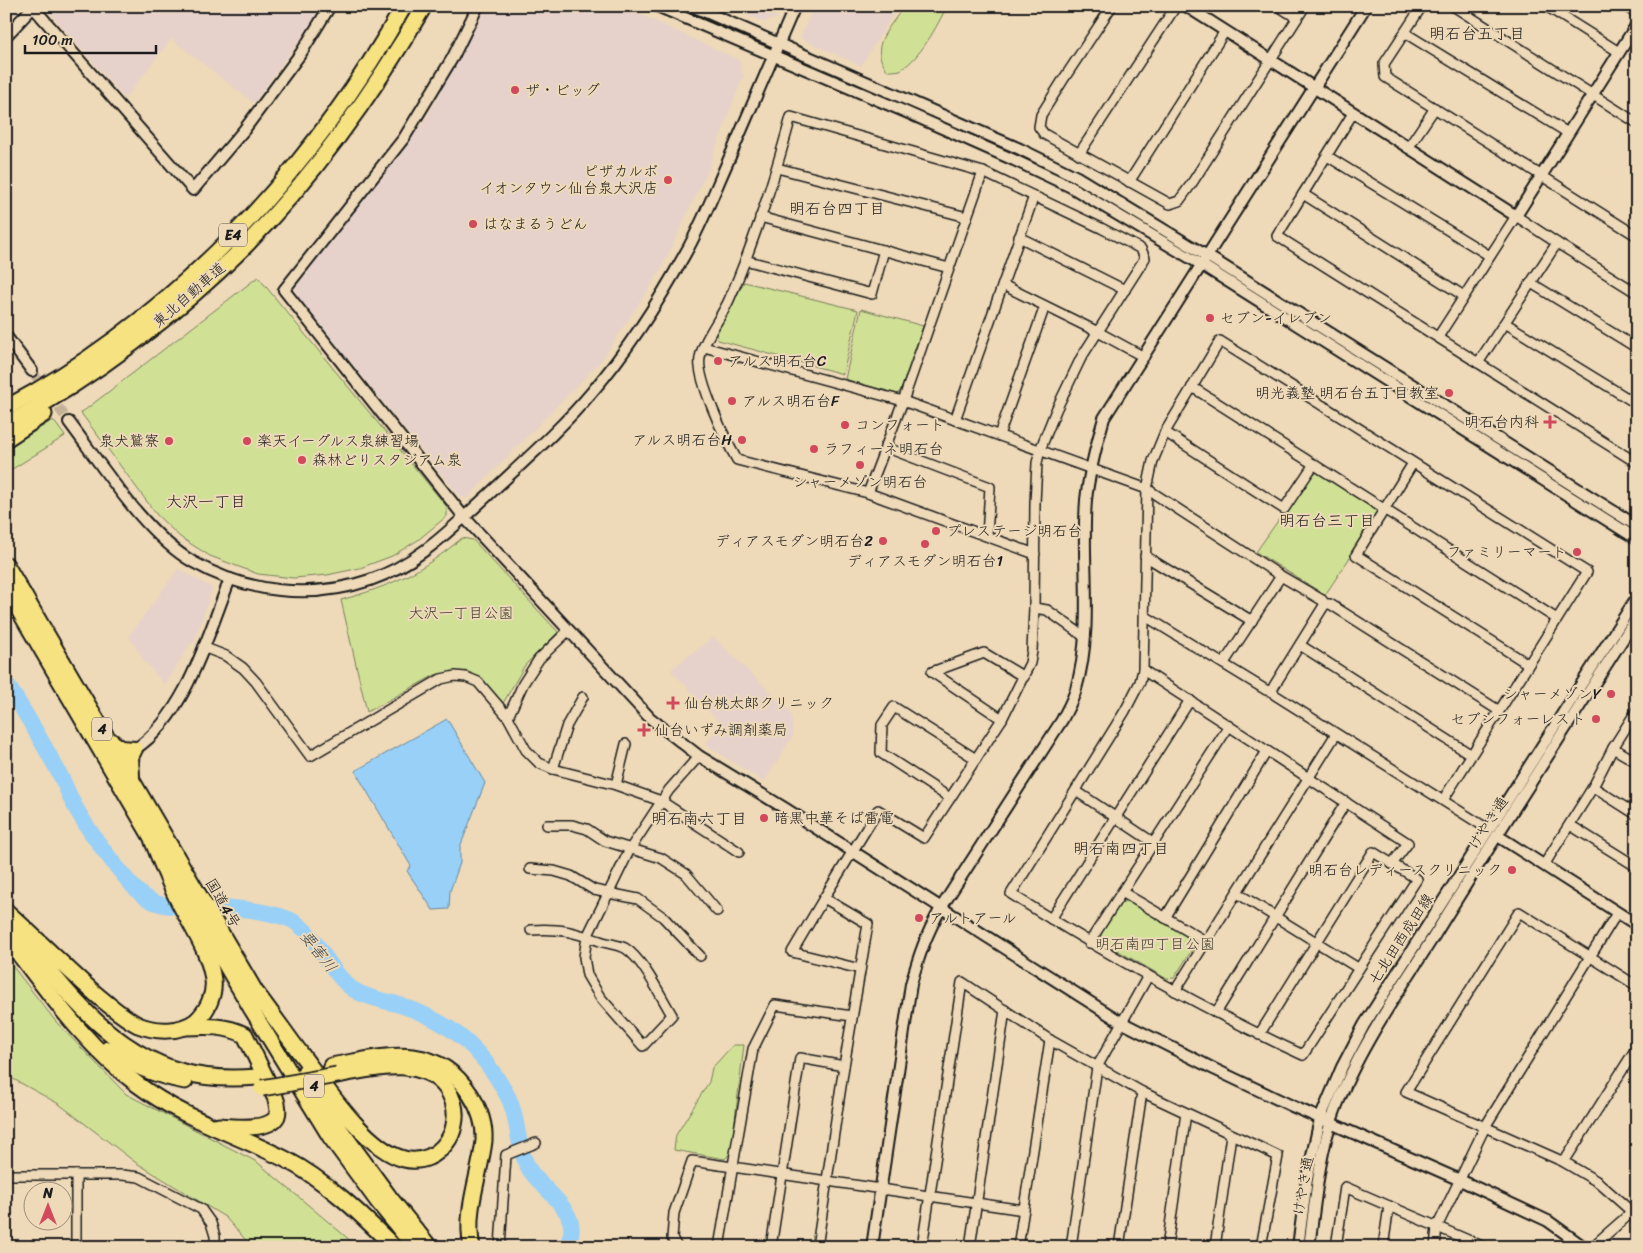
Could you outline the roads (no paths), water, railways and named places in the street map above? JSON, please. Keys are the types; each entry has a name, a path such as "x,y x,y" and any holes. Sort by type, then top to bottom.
{"highway":[{"name":"東北自動車道","path":"6,408 56,380 140,319 178,288 238,230 274,191 336,114 363,74 404,6"},
{"name":"東北自動車道","path":"6,425 89,373 170,314 245,245 320,159 378,82 424,6"},
{"path":"6,439 94,379 170,314"},
{"name":"国道4号","path":"6,564 199,893 199,916 250,1007 330,1137 414,1247"},
{"name":"4","path":"6,590 153,842"},
{"path":"107,737 121,748 134,749 130,762 134,784"},
{"path":"153,842 179,893 199,916 205,952 211,968 213,983 211,998 206,1010 197,1020 186,1027"},
{"path":"6,911 86,985 137,1024 150,1029 166,1030 208,1026 227,1028 245,1035 275,1097 278,1105 277,1116 272,1122 265,1125 246,1128 209,1126"},
{"path":"6,915 32,950 71,996 102,1027 140,1054 162,1065 200,1076 260,1082"},
{"name":"国道4号","path":"199,916 257,994 341,1130 392,1200 430,1247"},
{"path":"6,937 60,1007 102,1054 136,1084 174,1108 209,1126 286,1160 328,1186 366,1219 394,1247"},
{"path":"60,1007 92,1038 133,1064 159,1075 199,1084 229,1087 260,1082 334,1071 399,1066 425,1072 438,1079 451,1096 455,1107 454,1130 448,1140 433,1155 414,1160 403,1159 389,1153 359,1128 338,1105 257,994"},
{"path":"334,1071 391,1056 414,1056 444,1068 467,1089 476,1103 482,1120 484,1138 471,1206 469,1225 472,1247"}],"street":[{"path":"6,36 33,7 193,190 244,130 301,53 330,6"},
{"path":"478,6 453,57 404,138 284,290 464,517 650,718 699,756 786,809 1121,1022 1320,1119 1548,1221 1584,1247"},
{"path":"657,6 969,140 1071,187 1205,260 1637,526"},
{"path":"692,6 1020,149 1125,205 1205,260 1637,540"},
{"path":"69,422 116,486 150,527 170,546 192,562 230,579 249,585 288,591 310,592 351,586 389,573 410,561 464,517 547,439 592,392 645,321 686,252 795,6"},
{"path":"1112,6 1041,115 1039,127 1044,134 1170,204 1179,201 1305,6"},
{"path":"1079,154 1176,6"},
{"path":"1186,6 1637,293"},
{"path":"1278,6 1297,18"},
{"path":"872,1247 911,984 919,954 941,908 1062,720 1076,690 1085,637 1086,501 1090,468 1104,418 1366,6"},
{"path":"1422,6 1384,64 1385,77 1637,236"},
{"path":"1454,6 1636,122"},
{"path":"1546,6 1619,52"},
{"path":"1625,6 1637,14"},
{"path":"1438,337 1637,24"},
{"path":"1130,182 1225,31"},
{"path":"1406,33 1568,133"},
{"path":"1408,148 1435,108"},
{"path":"1353,113 1277,236 1637,463"},
{"path":"860,969 792,952 878,810 924,838 1002,719 1024,677 1032,651 1034,608 1037,463 1040,450 1056,410 1077,367 1145,258 1141,249 983,172 791,117 777,168 745,260 729,301 700,357 700,375 737,460 868,492 1035,554"},
{"path":"1327,156 1490,256"},
{"path":"777,168 967,218"},
{"path":"868,492 903,401 983,172"},
{"path":"1303,194 1464,296"},
{"path":"955,420 1034,196"},
{"path":"760,217 949,268"},
{"path":"1019,237 1125,290"},
{"path":"1478,363 1557,243"},
{"path":"745,260 872,294 884,250"},
{"path":"1531,283 1637,348"},
{"path":"1003,285 1144,357"},
{"path":"999,435 1045,306"},
{"path":"1505,323 1637,404"},
{"path":"6,336 32,371"},
{"path":"1259,1035 1373,852 1417,879 1303,1055 1259,1035 1175,991 1089,943 1011,894 1125,711 1140,682 1143,670 1145,616 1147,489 1153,461 1165,432 1220,341 1587,572 1442,800"},
{"path":"704,347 903,401 1147,489 1281,576 1322,600 1325,604 1330,604 1498,710"},
{"path":"1192,388 1557,619"},
{"path":"1165,432 1284,509 1314,464"},
{"path":"886,447 990,487 987,536"},
{"path":"1413,463 1356,555 1528,664"},
{"path":"1145,556 1252,621"},
{"path":"1224,663 1281,576"},
{"path":"134,749 152,735 181,698 230,579"},
{"name":"七北田西成田線","path":"1298,1247 1307,1179 1320,1119 1342,1067 1364,1024 1637,597"},
{"path":"1272,691 1325,604"},
{"path":"1034,608 1047,610 1085,637"},
{"path":"1145,616 1266,690 1272,691 1275,695 1336,734 1488,829"},
{"name":"けやき通","path":"1309,1247 1318,1183 1330,1123 1370,1039 1637,617"},
{"path":"508,717 523,684 539,660 568,631"},
{"path":"1300,645 1470,754"},
{"path":"203,646 226,656 243,668 256,682 310,756 441,679 455,676 466,677 478,682 508,717 526,750 539,763 552,769 616,785 661,801 739,852"},
{"path":"1002,719 932,672 984,653 1024,677"},
{"path":"1143,670 1408,843 1392,864"},
{"path":"552,769 566,724 583,697"},
{"path":"1051,918 1190,700"},
{"path":"950,798 881,753 882,725 894,707 976,759"},
{"path":"1544,865 1593,788 1613,748 1637,711"},
{"path":"1089,943 1229,726"},
{"path":"1175,991 1336,734"},
{"path":"616,785 626,744"},
{"path":"1613,748 1637,762"},
{"path":"1165,918 1267,751"},
{"path":"531,930 553,928 568,930 587,937 626,949 644,967 672,1015 643,1046 600,997 587,975 584,957 587,937 630,849 661,801 699,756"},
{"path":"1593,788 1637,815"},
{"path":"1076,790 1154,843"},
{"path":"1216,1013 1346,802"},
{"path":"547,825 572,825 587,829 606,841 661,858 686,874 717,911"},
{"path":"1570,825 1637,867"},
{"path":"1498,836 1637,926"},
{"path":"530,869 554,871 571,876 594,890 638,899 663,917 700,956"},
{"path":"1122,892 1205,942"},
{"path":"1237,893 1358,968"},
{"path":"817,1247 844,1066 868,924 824,898"},
{"path":"1592,1247 1635,1212 1598,1182 1564,1162 1406,1092 1519,912 1637,986"},
{"path":"1435,1247 1437,1227 1485,1128 1617,913"},
{"path":"1071,1247 1097,1067 1148,976"},
{"path":"922,1247 962,982 1050,1040 1142,1092 1278,1156 1262,1247"},
{"path":"719,1247 753,1049 775,1005 852,1016"},
{"path":"970,1247 1005,1010"},
{"path":"1018,1247 1050,1040"},
{"path":"1564,1162 1637,1047"},
{"path":"771,1247 800,1058 844,1066"},
{"path":"1119,1247 1142,1092"},
{"path":"1167,1247 1186,1114"},
{"path":"1215,1247 1231,1135"},
{"path":"500,1247 506,1155 533,1144"},
{"path":"677,1247 672,1238 674,1213 692,1161 1024,1210"},
{"path":"6,1175 122,1175 139,1177 201,1209 211,1223 215,1236 215,1247"},
{"path":"76,1175 76,1247"},
{"path":"1336,1247 1345,1187 1484,1247"},
{"path":"1383,1247 1389,1206"}],"water":[{"path":"447,719 485,783 460,847 460,863 450,891 449,909 433,910 407,871 411,866 355,771"}],"waterway":[{"name":"要害川","path":"6,683 47,750 72,801 87,826 104,851 142,895 159,904 168,906 243,909 270,913 286,918 296,923 305,931 336,973 354,990 372,998 403,1006 436,1020 451,1029 475,1050 506,1093 514,1112 522,1153 531,1172 568,1215 571,1225 571,1236 565,1247"}],"tunnel":[{"path":"32,371 69,422"}],"place":[{"name":"ザ・ビッグ","path":"515,90"},
{"name":"ピザカルボ イオンタウン仙台泉大沢店","path":"668,180"},
{"name":"はなまるうどん","path":"473,224"},
{"name":"セブン-イレブン","path":"1210,318"},
{"name":"アルス明石台C","path":"718,361"},
{"name":"明光義塾 明石台五丁目教室","path":"1449,393"},
{"name":"アルス明石台F","path":"732,401"},
{"name":"明石台内科","path":"1550,422"},
{"name":"コンフォート","path":"845,425"},
{"name":"アルス明石台H","path":"742,440"},
{"name":"泉犬鷲寮","path":"169,441"},
{"name":"楽天イーグルス泉練習場","path":"247,441"},
{"name":"ラフィーネ明石台","path":"814,449"},
{"name":"森林どりスタジアム泉","path":"302,460"},
{"name":"シャーメゾン明石台","path":"860,465"},
{"name":"プレステージ明石台","path":"936,531"},
{"name":"ディアスモダン明石台2","path":"883,541"},
{"name":"ディアスモダン明石台1","path":"925,544"},
{"name":"ファミリーマート","path":"1577,552"},
{"name":"シャーメゾンY","path":"1611,694"},
{"name":"仙台桃太郎クリニック","path":"673,703"},
{"name":"セブンフォーレスト","path":"1596,719"},
{"name":"仙台いずみ調剤薬局","path":"644,730"},
{"name":"暗黒中華そば雷電","path":"764,818"},
{"name":"明石台レディースクリニック","path":"1512,870"},
{"name":"アルトアール","path":"919,918"}],"district":[{"name":"明石台五丁目","path":"1477,33"},
{"name":"明石台四丁目","path":"837,208"},
{"name":"大沢一丁目","path":"206,501"},
{"name":"明石台三丁目","path":"1327,520"},
{"name":"明石南六丁目","path":"699,818"},
{"name":"明石南四丁目","path":"1121,848"}],"park label":[{"name":"大沢一丁目公園","path":"461,613"},
{"name":"明石南四丁目公園","path":"1155,944"}]}
